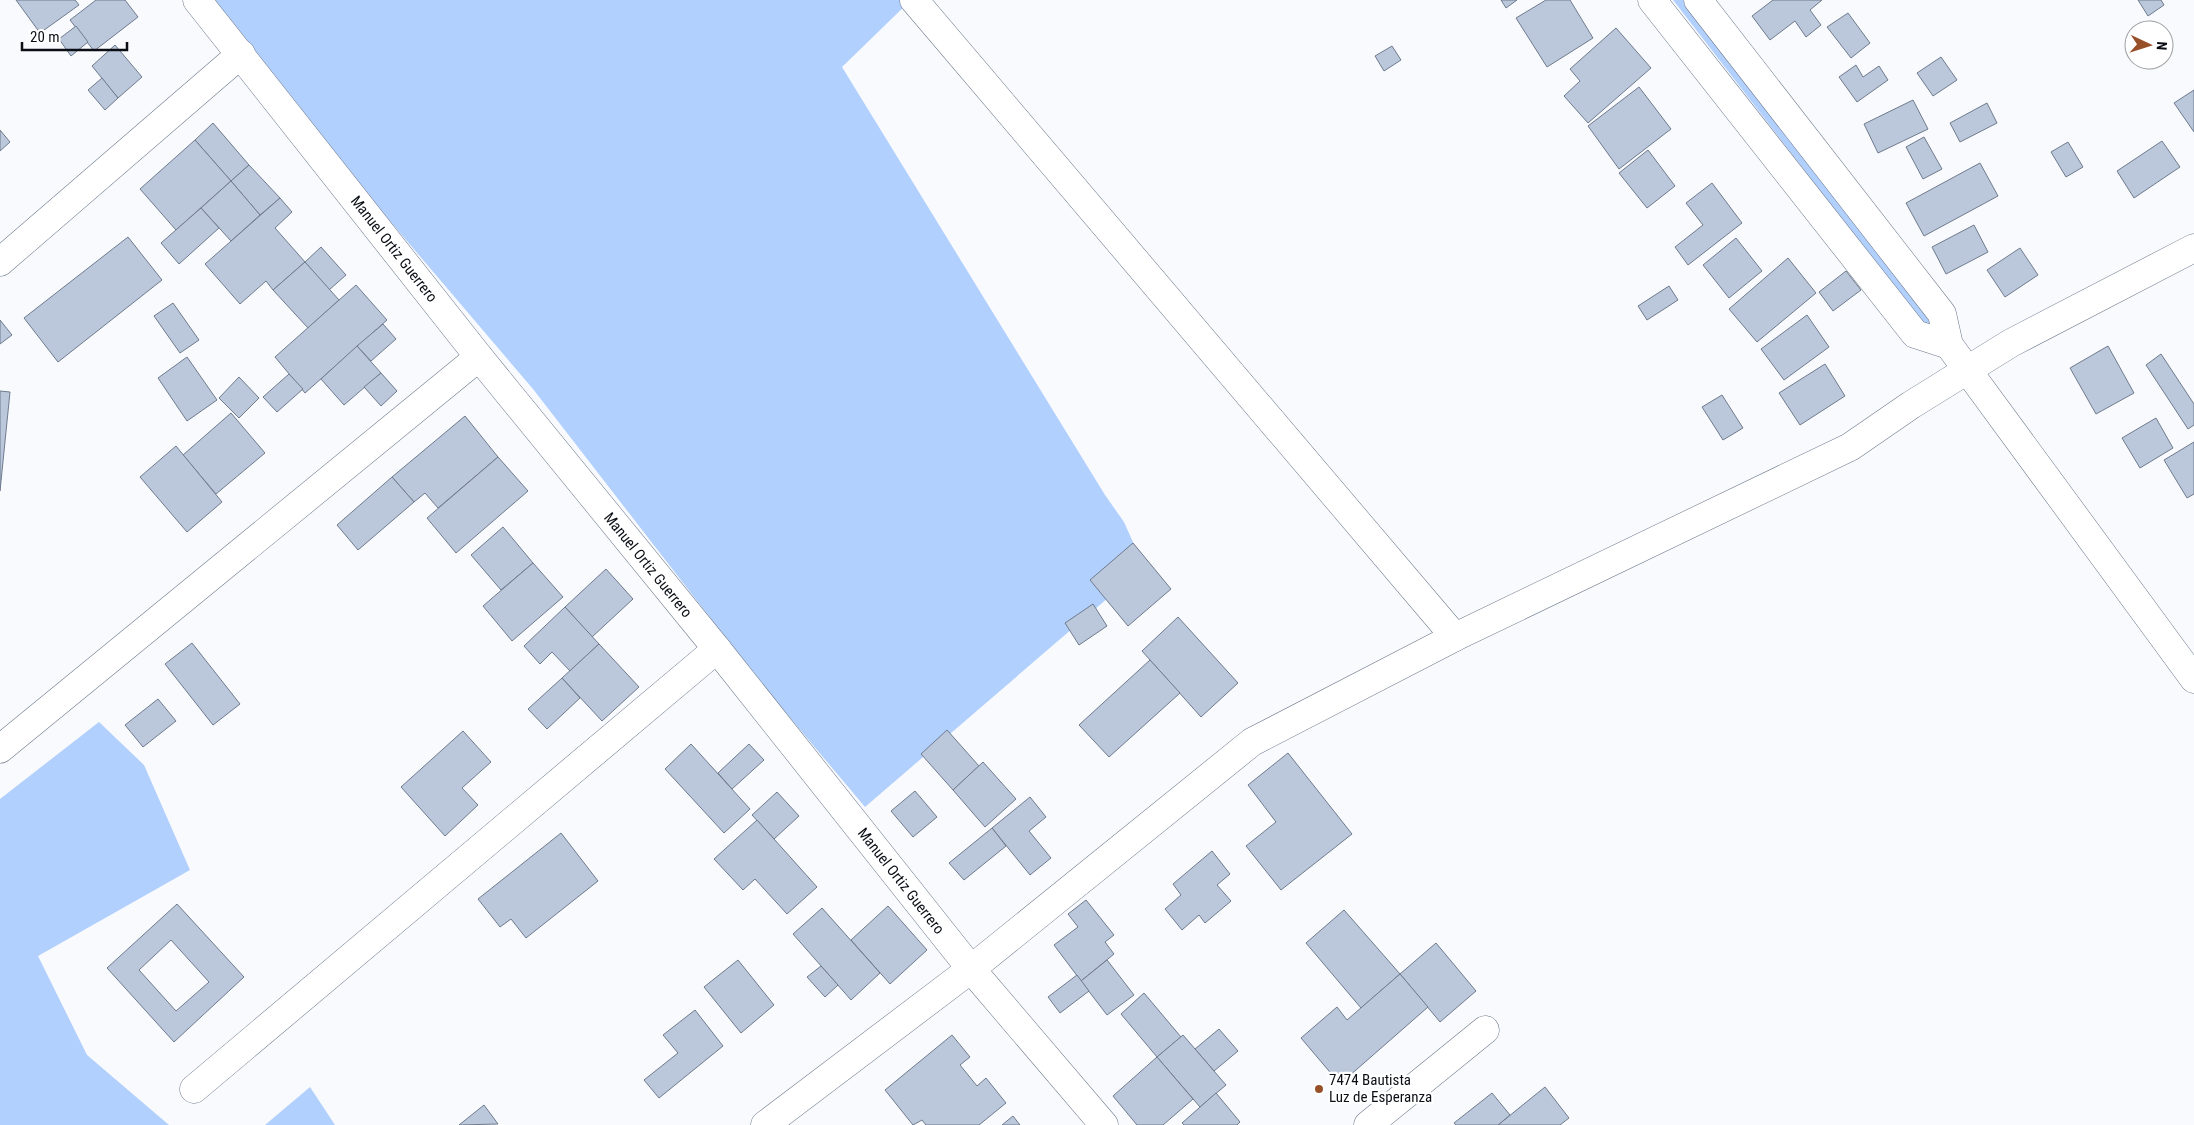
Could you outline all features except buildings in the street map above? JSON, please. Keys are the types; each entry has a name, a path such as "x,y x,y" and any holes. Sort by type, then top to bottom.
{"street":[{"name":"Manuel Ortiz Guerrero","path":"197,0 479,357 717,649 971,969 1104,1125"},
{"path":"914,0 1455,637"},
{"path":"1652,0 1915,334 1949,344"},
{"path":"1698,0 1942,314 1949,344 2194,680"},
{"path":"0,262 241,54"},
{"path":"765,1125 971,969 1252,742 1455,637 1850,447 1911,405 2011,343 2194,248"},
{"path":"0,749 479,357"},
{"path":"194,1089 717,649"},
{"path":"1368,1125 1485,1030"}],"shaded area":[{"path":"213,0 911,0 842,67 1105,495 1124,522 1144,567 865,807 759,681 533,389 320,139"},
{"path":"1673,0 1683,0 1934,326 1928,330"},
{"path":"99,722 144,765 190,870 38,956 87,1055 169,1125 0,1125 0,799"},
{"path":"310,1087 335,1125 265,1125"}],"place":[{"name":"7474 Bautista Luz de Esperanza","path":"1319,1089"}]}
